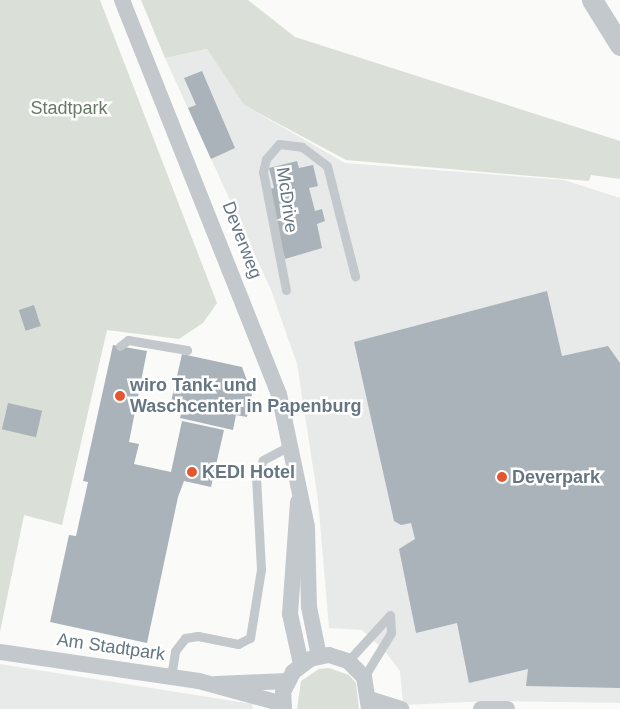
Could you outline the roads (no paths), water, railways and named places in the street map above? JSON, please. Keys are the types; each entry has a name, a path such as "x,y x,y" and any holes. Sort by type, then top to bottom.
{"street":[{"name":"Deverweg","path":"122,0 244,300 279,394 292,444 298,502 290,614 301,664"},
{"path":"592,0 620,44"},
{"name":"Deverweg","path":"298,502 307,527 310,616 319,656"},
{"name":"Am Stadtpark","path":"0,652 216,684 287,681"},
{"path":"284,706 287,681 301,664 319,656 348,661 364,677 370,704 401,709"},
{"name":"Am Stadtpark","path":"216,684 236,694 284,706"},
{"path":"481,709 507,709"}],"lane":[{"name":"McDrive","path":"286,290 263,166 271,151 289,143 327,166 355,276"},
{"path":"120,346 128,340 187,350"},
{"path":"171,677 175,651 185,638 198,636 238,644 250,638 261,569 256,478 263,460 292,444"},
{"path":"348,661 390,615 391,633 364,677"}],"place":[{"name":"wiro Tank- und Waschcenter in Papenburg","path":"120,396"},
{"name":"KEDI Hotel","path":"192,472"},
{"name":"Deverpark","path":"502,477"}],"park label":[{"name":"Stadtpark","path":"69,108"}]}
